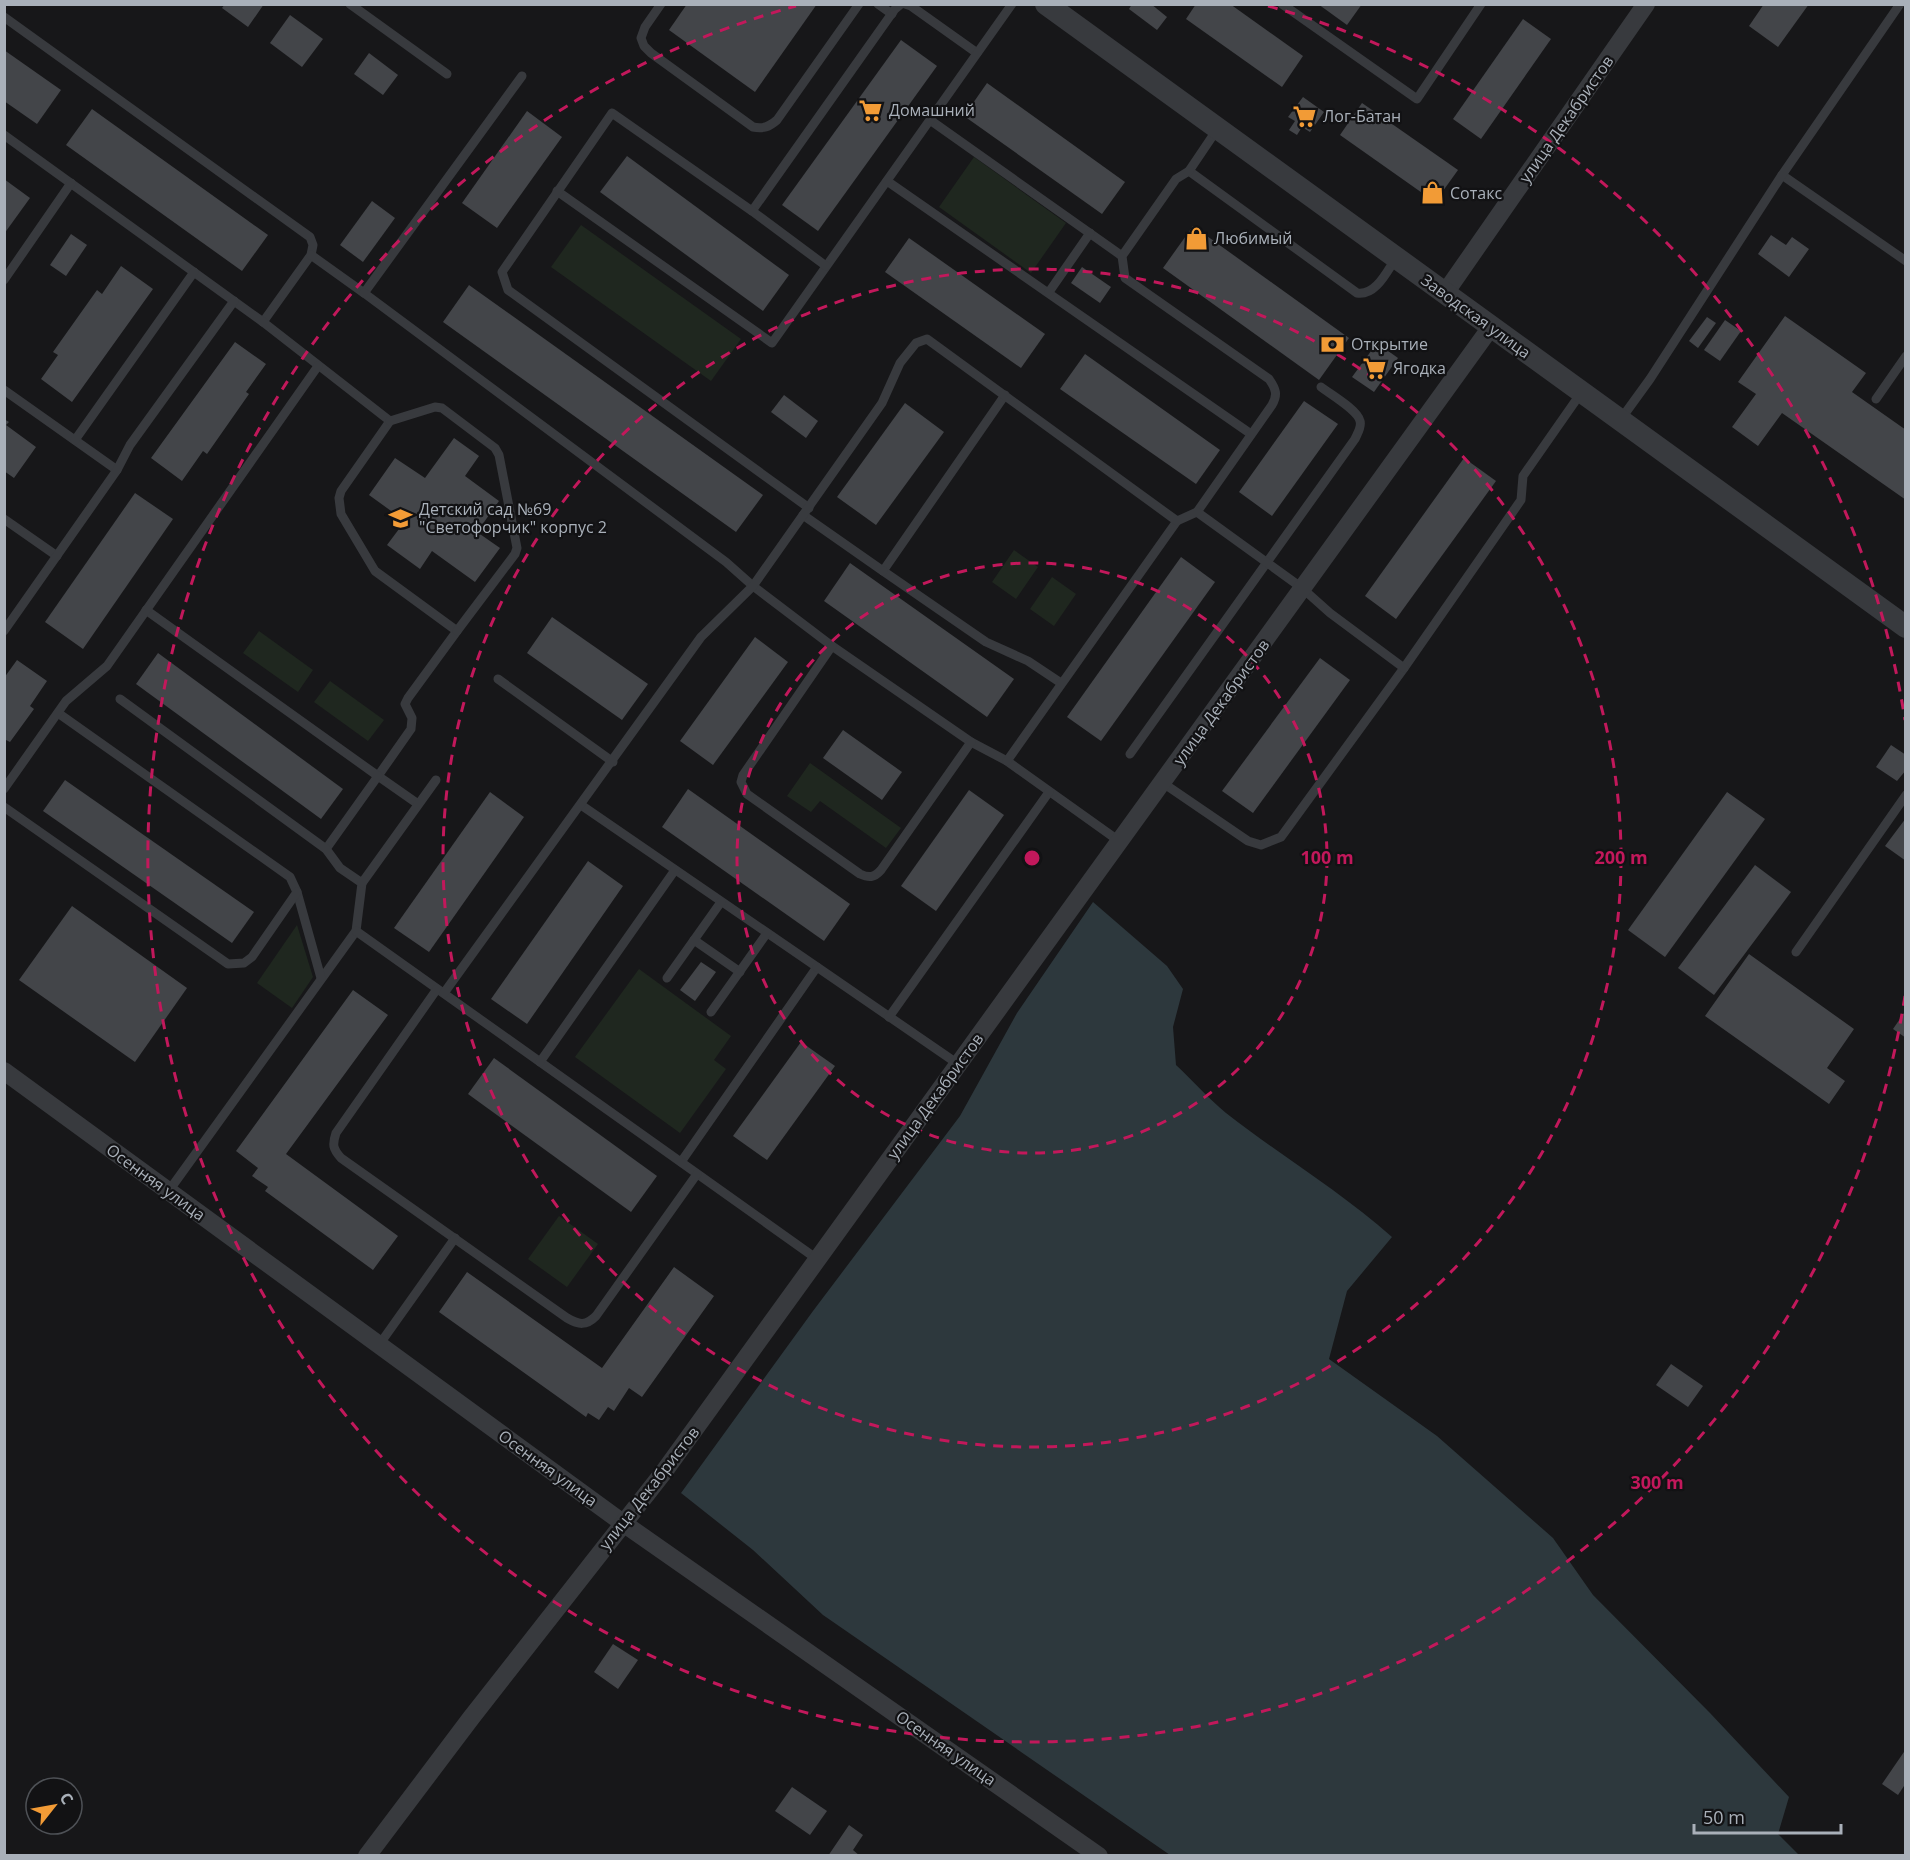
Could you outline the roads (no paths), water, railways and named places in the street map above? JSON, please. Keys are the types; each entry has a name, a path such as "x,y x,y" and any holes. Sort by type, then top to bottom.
{"street":[{"name":"Заводская улица","path":"1046,4 1905,627"},
{"name":"улица Декабристов","path":"1445,293 1646,4"},
{"name":"улица Декабристов","path":"367,1856 663,1473 1491,327"},
{"name":"Осенняя улица","path":"4,1071 623,1523 1099,1856"}],"lane":[{"path":"350,4 447,74"},
{"path":"661,4 645,27 641,38 644,46 753,127 761,128 770,126 777,120 859,4"},
{"path":"878,4 892,14"},
{"path":"752,211 892,14 903,4 911,6 977,53"},
{"path":"557,191 772,343 1012,4"},
{"path":"1282,4 1417,99 1481,4"},
{"path":"1619,421 1650,379 1782,175 1900,4"},
{"path":"4,17 310,237 314,245 311,255 263,322"},
{"path":"364,293 522,76"},
{"path":"826,266 612,113 502,272 508,290 806,511 883,571 986,642 1028,661 1060,683"},
{"path":"930,120 1122,256"},
{"path":"1007,761 1060,683 1177,521 1197,512 1277,397 1275,387 1269,380 1125,278 1122,256 1176,178 1189,171 1218,128"},
{"path":"4,135 263,322 390,421"},
{"path":"1189,171 1357,293 1364,294 1372,291 1396,257"},
{"path":"1782,175 1905,261"},
{"path":"887,181 1251,434"},
{"path":"4,280 71,183"},
{"path":"1049,292 1090,233"},
{"path":"311,255 726,562 753,586 832,646 971,742 1007,761 1119,841"},
{"path":"75,440 194,272"},
{"path":"4,631 117,470 130,445 234,301"},
{"path":"698,1174 596,1316 588,1324 578,1324 341,1158 334,1150 333,1142 336,1133 613,762 701,637 753,586 882,403 900,363 916,343 927,339 1177,521"},
{"path":"1876,399 1905,356"},
{"path":"4,789 66,701 107,666 318,366"},
{"path":"1130,754 1355,440 1360,421 1355,412 1321,387"},
{"path":"4,390 117,470"},
{"path":"1163,783 1248,841 1261,845 1271,843 1281,837 1404,668 1521,500 1523,476 1581,393"},
{"path":"883,571 1005,395"},
{"path":"326,849 411,729 412,718 405,704 408,698 515,554 516,548 500,455 495,448 442,408 435,407 390,421 341,491 339,506 341,514 375,571 457,631"},
{"path":"1197,512 1268,561 1330,614 1404,668"},
{"path":"4,519 57,556"},
{"path":"147,610 418,804"},
{"path":"832,646 742,775 741,782 747,794 860,874 867,877 876,876 971,742"},
{"path":"498,679 613,762"},
{"path":"120,699 326,849 340,868 362,883"},
{"path":"58,714 290,877 297,892 321,978"},
{"path":"168,1192 356,931 362,883 436,780"},
{"path":"890,1017 1049,792"},
{"path":"1796,952 1905,795"},
{"path":"581,805 958,1064"},
{"path":"4,807 228,964 244,963 252,957 297,892"},
{"path":"540,1062 675,870"},
{"path":"667,978 721,902"},
{"path":"356,931 817,1259"},
{"path":"711,1012 767,933"},
{"path":"694,940 740,972"},
{"path":"681,1162 817,967"},
{"path":"379,1345 455,1238"}],"place":[{"name":"Домашний","path":"871,110"},
{"name":"Лог-Батан","path":"1305,116"},
{"name":"Сотакс","path":"1432,193"},
{"name":"Любимый","path":"1196,238"},
{"name":"Открытие","path":"1333,344"},
{"name":"Ягодка","path":"1375,368"},
{"name":"Детский сад №69 \"Светофорчик\" корпус 2","path":"401,518"}]}
